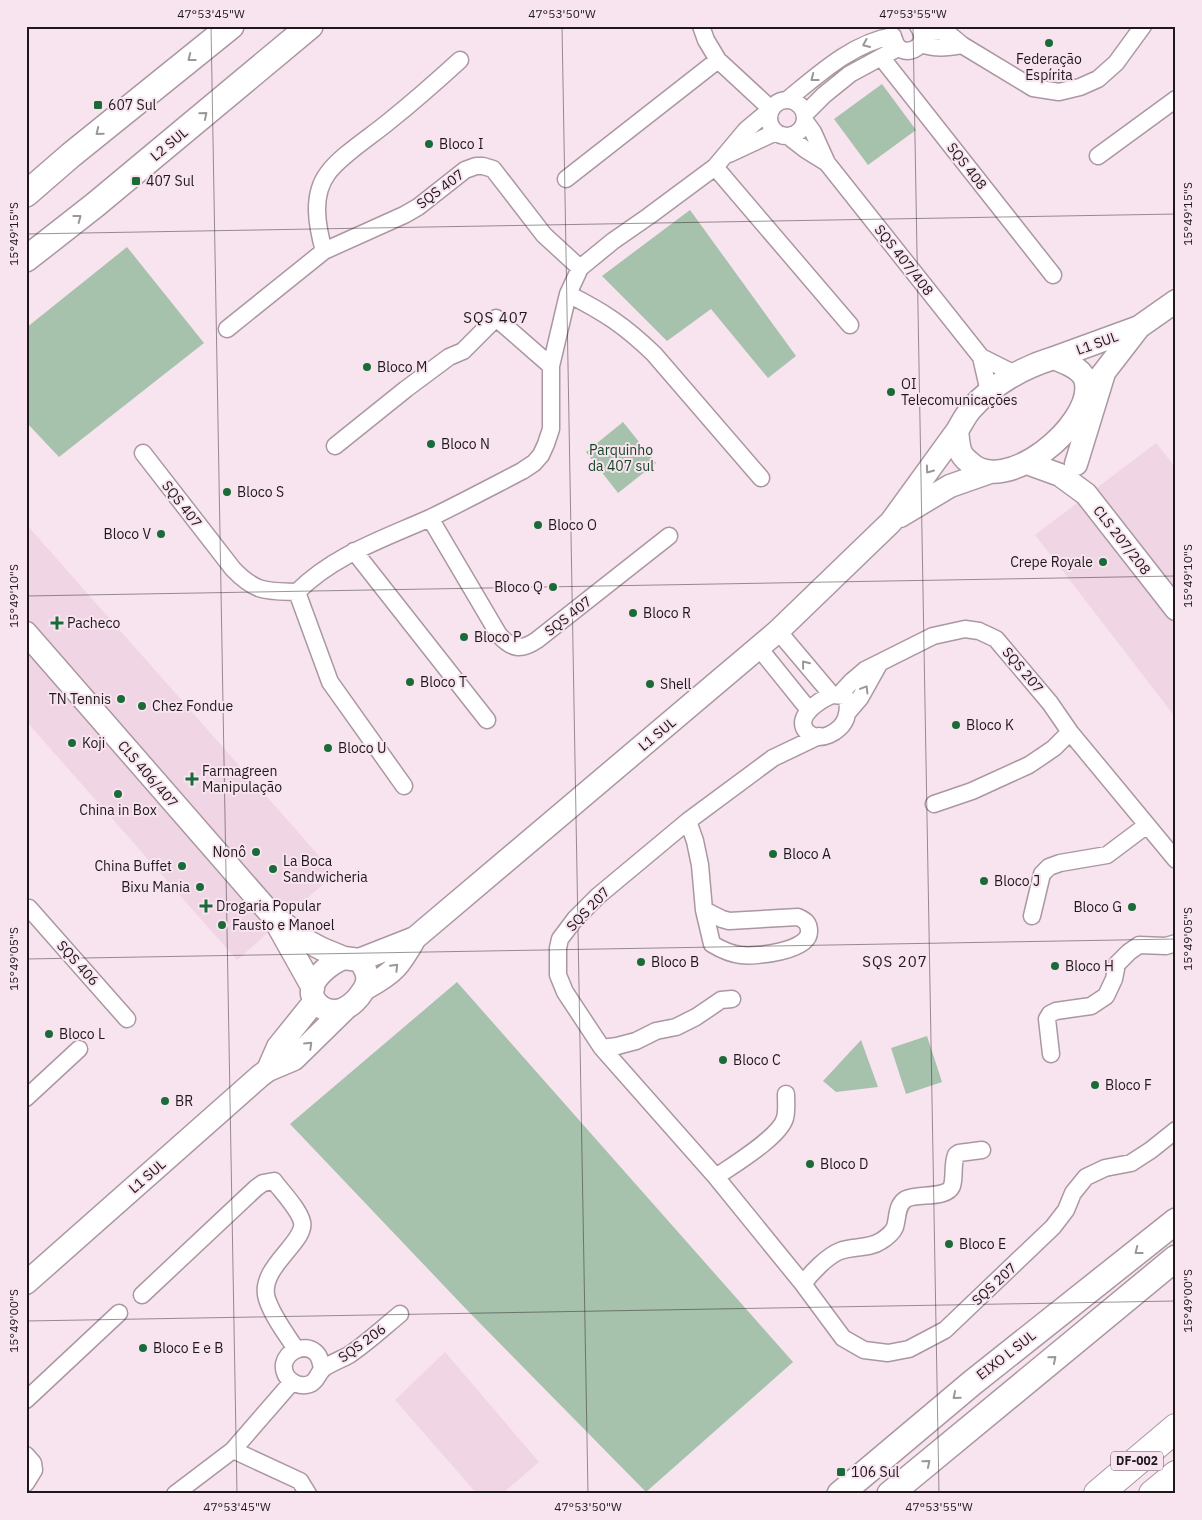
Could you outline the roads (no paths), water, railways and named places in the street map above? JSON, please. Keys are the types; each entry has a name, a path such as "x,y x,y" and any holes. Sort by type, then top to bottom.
{"highway":[{"name":"DF-002","path":"1098,1494 1176,1428"},
{"name":"DF-002","path":"1153,1494 1176,1475"}],"main road":[{"path":"26,194 78,149 232,26"},
{"name":"L2 SUL","path":"26,258 37,242 95,205 310,26"},
{"name":"EIXO L SUL","path":"840,1494 972,1383 1176,1221"},
{"path":"890,1494 1176,1258"}],"street":[{"path":"701,26 706,40 718,60 771,109"},
{"path":"920,34 943,29 962,45 1033,88 1059,92 1080,87 1098,79 1116,63 1143,26"},
{"path":"895,34 904,51 910,51 916,49 920,34"},
{"path":"404,786 330,682 297,592 315,575 354,551 430,518 534,463 546,444 551,429 551,366 568,294 580,268 613,241 636,226 720,162 782,134 799,132 805,118 824,95 845,79 881,57 895,34"},
{"path":"787,100 834,63 864,44 895,34"},
{"path":"920,34 941,48 962,45"},
{"name":"SQS 408","path":"881,57 1053,275"},
{"path":"324,251 317,212 318,195 327,173 407,108 460,60"},
{"path":"566,179 718,60"},
{"path":"834,63 845,79"},
{"path":"1098,156 1176,99"},
{"path":"720,162 746,130 781,101 787,100 799,104 805,118"},
{"path":"771,109 769,122 782,134"},
{"name":"SQS 407/408","path":"805,118 827,163 981,357 1014,374"},
{"name":"SQS 407/408","path":"782,134 827,163"},
{"path":"720,162 850,325"},
{"name":"SQS 407","path":"227,329 324,251 404,215 418,207 465,170 476,166 493,169 544,235 580,268"},
{"path":"568,294 601,311 636,337 654,354 761,478"},
{"name":"L1 SUL","path":"1054,358 1139,327 1174,303"},
{"path":"335,446 406,389 449,358 463,352 496,318 551,366"},
{"name":"L1 SUL","path":"1085,397 1139,327"},
{"name":"SQS 407/408","path":"981,357 989,392"},
{"path":"1054,358 1079,370 1086,382 1085,397 1077,414 1065,431 1050,447 1027,463 1006,470 990,472 974,467 965,459 960,450 957,430 971,408 1014,374 1033,364 1054,358"},
{"path":"1068,470 1104,373"},
{"name":"L1 SUL","path":"366,988 386,977 403,960 415,938 778,632 891,522 957,430"},
{"name":"CLS 207/208","path":"1065,431 1068,470 1176,609"},
{"name":"SQS 407","path":"143,453 242,579 252,586 265,591 297,592"},
{"path":"1027,463 1068,470"},
{"path":"950,486 1068,470"},
{"name":"L1 SUL","path":"891,522 950,486 990,472"},
{"name":"SQS 407","path":"430,518 499,634 506,642 521,648 537,640 669,536"},
{"path":"354,551 487,720"},
{"name":"SQS 207","path":"836,695 865,670 933,636 965,629 979,631 996,639 1176,860"},
{"path":"778,632 836,695"},
{"name":"CLS 406/407","path":"26,633 270,913 304,940 322,949 352,959"},
{"path":"759,648 806,718 807,732 812,735 826,736 838,730 846,720 848,712 847,699 844,696 836,695 823,699 806,718"},
{"path":"848,712 856,704 879,664"},
{"name":"SQS 207","path":"773,758 806,718"},
{"path":"934,804 972,791 1029,765 1054,748 1070,732"},
{"name":"SQS 207","path":"819,736 773,758 688,821 598,896 575,919 560,939 558,975 565,992 602,1048 716,1177 803,1284 843,1338 864,1350 888,1353 909,1349 945,1330 1054,1227 1066,1210 1073,1193 1086,1177 1105,1168 1131,1163 1176,1130"},
{"path":"688,821 700,865 704,910 712,944 725,952 741,956 762,956 805,942 810,934 809,926 805,920 798,918 729,920 704,910"},
{"path":"1032,916 1042,874 1049,867 1060,863 1107,856 1147,825"},
{"name":"SQS 406","path":"27,908 128,1019"},
{"name":"CLS 406/407","path":"270,913 314,995"},
{"path":"712,944 729,920"},
{"name":"L1 SUL","path":"352,959 415,938"},
{"path":"1051,1054 1047,1019 1050,1014 1056,1011 1091,1006 1106,996 1114,979 1117,964 1129,952 1140,945 1166,946 1176,943"},
{"path":"352,959 366,971 368,978 366,988 354,1003 337,1012 321,1007 314,995 315,981 337,961 352,959"},
{"name":"L1 SUL","path":"268,1070 278,1047 314,995"},
{"path":"602,1048 636,1041 656,1031 686,1024 721,1000 732,998"},
{"name":"L1 SUL","path":"26,1283 268,1070 294,1059 346,1008"},
{"path":"26,1098 79,1049"},
{"path":"716,1177 766,1141 779,1129 785,1118 786,1094"},
{"path":"803,1284 821,1264 840,1251 868,1246 881,1241 894,1229 900,1205 905,1200 912,1197 942,1194 949,1190 952,1185 956,1155 982,1150"},
{"path":"142,1295 263,1183 274,1181 300,1215 303,1229 274,1266 266,1291 267,1299 276,1317 296,1349 288,1356 284,1364 286,1374 292,1382 233,1450 177,1493"},
{"path":"26,1400 119,1313"},
{"name":"SQS 206","path":"322,1369 361,1346 400,1314"},
{"name":"SQS 206","path":"292,1382 301,1385 310,1384 318,1378 322,1369 320,1359 314,1352 305,1348 296,1349"},
{"path":"233,1450 300,1481 308,1494"},
{"path":"26,1455 33,1463 34,1470 26,1483"}],"place":[{"name":"Federação Espírita","path":"1049,43"},
{"name":"607 Sul","path":"98,105"},
{"name":"Bloco I","path":"429,144"},
{"name":"407 Sul","path":"136,181"},
{"name":"Bloco M","path":"367,367"},
{"name":"OI Telecomunicações","path":"891,392"},
{"name":"Bloco N","path":"431,444"},
{"name":"Bloco S","path":"227,492"},
{"name":"Bloco O","path":"538,525"},
{"name":"Bloco V","path":"161,534"},
{"name":"Crepe Royale","path":"1103,562"},
{"name":"Bloco Q","path":"553,587"},
{"name":"Bloco R","path":"633,613"},
{"name":"Pacheco","path":"57,623"},
{"name":"Bloco P","path":"464,637"},
{"name":"Bloco T","path":"410,682"},
{"name":"Shell","path":"650,684"},
{"name":"TN Tennis","path":"121,699"},
{"name":"Chez Fondue","path":"142,706"},
{"name":"Bloco K","path":"956,725"},
{"name":"Koji","path":"72,743"},
{"name":"Bloco U","path":"328,748"},
{"name":"Farmagreen Manipulação","path":"192,779"},
{"name":"China in Box","path":"118,794"},
{"name":"Nonô","path":"256,852"},
{"name":"Bloco A","path":"773,854"},
{"name":"China Buffet","path":"182,866"},
{"name":"La Boca Sandwicheria","path":"273,869"},
{"name":"Bloco J","path":"984,881"},
{"name":"Bixu Mania","path":"200,887"},
{"name":"Drogaria Popular","path":"206,906"},
{"name":"Bloco G","path":"1132,907"},
{"name":"Fausto e Manoel","path":"222,925"},
{"name":"Bloco B","path":"641,962"},
{"name":"Bloco H","path":"1055,966"},
{"name":"Bloco L","path":"49,1034"},
{"name":"Bloco C","path":"723,1060"},
{"name":"Bloco F","path":"1095,1085"},
{"name":"BR","path":"165,1101"},
{"name":"Bloco D","path":"810,1164"},
{"name":"Bloco E","path":"949,1244"},
{"name":"Bloco E e B","path":"143,1348"},
{"name":"106 Sul","path":"841,1472"}],"district":[{"name":"SQS 407","path":"496,318"},
{"name":"SQS 207","path":"895,962"}],"park label":[{"name":"Parquinho da 407 sul","path":"621,458"}]}
